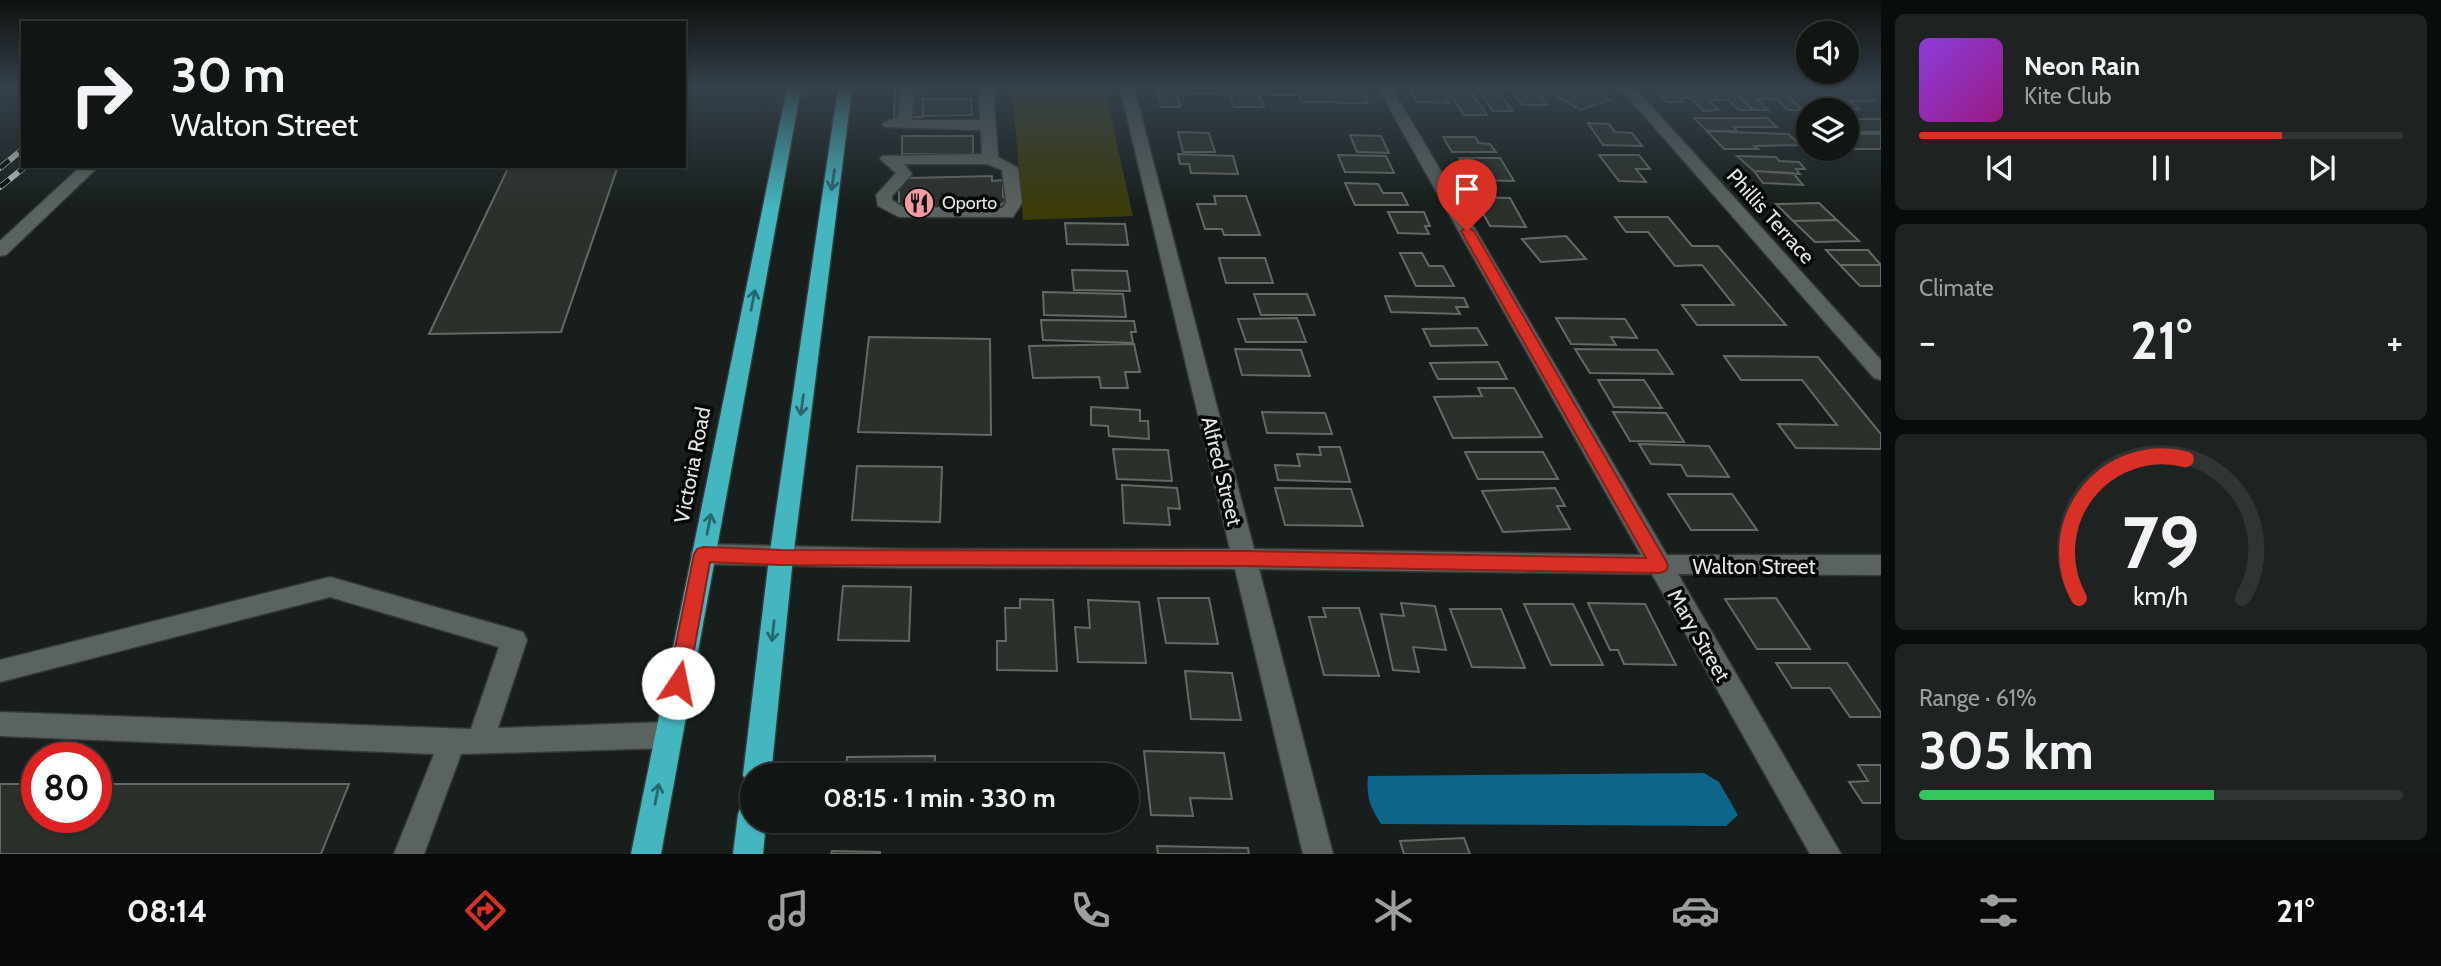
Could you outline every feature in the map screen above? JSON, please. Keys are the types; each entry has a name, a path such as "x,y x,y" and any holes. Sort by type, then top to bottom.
{"highway":[{"name":"Victoria Road","path":"646,854 786,128"},
{"path":"758,763 781,558 840,128"},
{"path":"748,854 750,833"}],"street":[{"path":"888,159 895,141 891,128"},
{"path":"988,128 990,159"},
{"name":"Alfred Street","path":"1137,128 1318,854"},
{"name":"Mary Street","path":"1408,128 1826,854"},
{"name":"Phillis Terrace","path":"1663,128 1881,373"},
{"path":"888,159 990,159 1010,169 1014,203 1007,212 899,212 884,202 884,195 904,174 888,159"},
{"path":"0,251 89,168"},
{"name":"Walton Street","path":"703,554 781,558 1244,559 1659,566 1881,565"},
{"path":"0,671 330,587 514,639 480,742"},
{"path":"0,724 452,743 668,735"},
{"path":"409,854 452,743"}],"shaded area":[{"path":"1015,128 1113,128 1133,216 1023,220"}],"water":[{"path":"1704,773 1719,782 1738,815 1726,826 1381,824 1368,795 1368,776"}],"building":[{"path":"1591,128 1612,128 1615,132 1632,133 1642,146 1603,145"},
{"path":"1704,128 1735,128 1737,131 1707,131"},
{"path":"1859,128 1881,128 1881,132 1859,132"},
{"path":"1707,131 1788,134 1796,141 1796,145 1724,149"},
{"path":"1178,132 1209,133 1215,152 1183,152"},
{"path":"1859,134 1881,134 1881,149 1859,149"},
{"path":"1350,135 1381,136 1389,153 1357,152"},
{"path":"902,136 973,136 973,154 902,154"},
{"path":"1443,137 1475,137 1479,143 1490,144 1496,152 1452,152"},
{"path":"1178,154 1233,156 1238,174 1191,173 1189,164 1180,164"},
{"path":"1338,155 1386,156 1394,173 1345,172"},
{"path":"1599,155 1639,155 1650,169 1636,169 1646,182 1619,181"},
{"path":"1737,156 1776,157 1779,161 1799,162 1805,169 1796,169 1800,174 1754,171"},
{"path":"1459,158 1500,158 1514,181 1472,180"},
{"path":"508,168 617,168 561,332 429,334"},
{"path":"1754,171 1793,173 1803,185 1763,183"},
{"path":"992,176 992,181 1003,180 1003,197 1008,200 996,208 903,208 895,204 899,202 899,192 895,190 909,178"},
{"path":"1345,183 1378,184 1383,193 1402,193 1408,205 1355,205"},
{"path":"1214,196 1246,196 1260,235 1224,235 1222,229 1205,229 1197,204 1216,204"},
{"path":"1474,197 1510,198 1526,227 1490,226"},
{"path":"1819,203 1837,220 1793,221 1776,204"},
{"path":"1388,212 1424,212 1430,226 1425,226 1429,234 1398,233"},
{"path":"1615,217 1668,217 1692,246 1718,246 1786,325 1697,325 1682,305 1734,305 1702,265 1675,266 1648,232 1626,232"},
{"path":"1837,220 1859,241 1815,242 1793,221"},
{"path":"1065,223 1125,224 1128,245 1067,244"},
{"path":"1566,236 1586,259 1541,262 1522,239"},
{"path":"1826,250 1868,250 1881,265 1840,265"},
{"path":"1400,253 1422,253 1429,266 1443,266 1454,286 1416,286"},
{"path":"1219,258 1265,258 1273,283 1226,283"},
{"path":"1840,265 1881,265 1881,286 1860,286"},
{"path":"1072,270 1127,271 1130,291 1074,290"},
{"path":"1043,292 1123,294 1126,317 1044,315"},
{"path":"1254,294 1307,294 1315,315 1261,315"},
{"path":"1385,296 1464,298 1468,307 1456,307 1460,314 1391,312"},
{"path":"1297,318 1306,342 1246,342 1238,319"},
{"path":"1556,318 1625,319 1637,338 1611,337 1616,345 1571,344"},
{"path":"1041,320 1134,321 1136,332 1131,332 1133,343 1043,340"},
{"path":"1477,328 1487,345 1431,346 1423,329"},
{"path":"869,337 990,339 991,435 858,432"},
{"path":"1134,344 1140,372 1125,372 1128,388 1101,388 1099,377 1033,378 1029,346"},
{"path":"1235,349 1301,350 1310,376 1242,375"},
{"path":"1575,349 1657,350 1673,374 1590,373"},
{"path":"1724,356 1818,357 1881,434 1881,449 1796,448 1778,424 1837,425 1802,380 1741,380"},
{"path":"1498,362 1507,379 1438,379 1430,363"},
{"path":"1598,380 1644,380 1662,408 1614,407"},
{"path":"1478,388 1514,388 1542,437 1453,438 1434,397 1482,396"},
{"path":"1091,407 1140,410 1140,421 1148,421 1149,439 1109,436 1108,426 1091,425"},
{"path":"1262,412 1325,413 1332,434 1267,433"},
{"path":"1613,412 1666,413 1684,442 1630,441"},
{"path":"1639,444 1709,446 1729,477 1687,476 1681,465 1651,464"},
{"path":"1319,447 1340,447 1350,482 1278,480 1275,465 1300,466 1297,454 1321,455"},
{"path":"1113,449 1168,450 1172,481 1117,479"},
{"path":"1465,452 1543,452 1558,479 1478,479"},
{"path":"857,466 942,467 940,522 852,520"},
{"path":"1122,485 1177,488 1180,509 1168,508 1170,525 1124,523"},
{"path":"1275,488 1351,489 1363,526 1285,525"},
{"path":"1555,488 1565,506 1557,506 1570,529 1503,532 1482,491"},
{"path":"1668,494 1732,494 1757,530 1691,530"},
{"path":"843,586 911,587 909,641 838,640"},
{"path":"1158,598 1209,598 1218,644 1166,643"},
{"path":"1776,598 1810,649 1757,649 1725,599"},
{"path":"1020,599 1053,600 1057,671 997,670 997,641 1006,641 1005,608 1020,608"},
{"path":"1088,600 1139,602 1146,663 1078,662 1075,627 1090,628"},
{"path":"1401,603 1435,606 1446,650 1413,647 1419,672 1393,670 1381,614 1404,616"},
{"path":"1588,603 1645,604 1676,665 1624,664 1618,650 1610,650"},
{"path":"1524,604 1573,604 1603,665 1551,665"},
{"path":"1323,608 1359,608 1379,676 1324,675 1309,617 1326,617"},
{"path":"1450,609 1501,609 1525,668 1472,667"},
{"path":"1776,663 1847,663 1881,713 1881,717 1850,717 1830,688 1792,688"},
{"path":"1185,671 1232,673 1241,720 1191,719"},
{"path":"1144,751 1224,753 1232,799 1190,798 1193,816 1151,815"},
{"path":"935,756 935,763 847,763 847,757"},
{"path":"1858,765 1881,765 1881,803 1863,803 1849,782 1868,781"},
{"path":"0,784 21,784 21,833 112,833 112,784 349,784 321,854 0,854"},
{"path":"1464,838 1470,854 1404,854 1400,841"},
{"path":"1157,846 1248,848 1249,854 1158,854"},
{"path":"832,851 880,852 880,854 831,854"}],"railway":[{"path":"0,168 21,151"},
{"path":"0,187 24,168"}],"place":[{"name":"Oporto","path":"919,203"}],"route":[{"path":"678,683 703,554 781,558 1244,559 1659,566 1467,231"}]}
